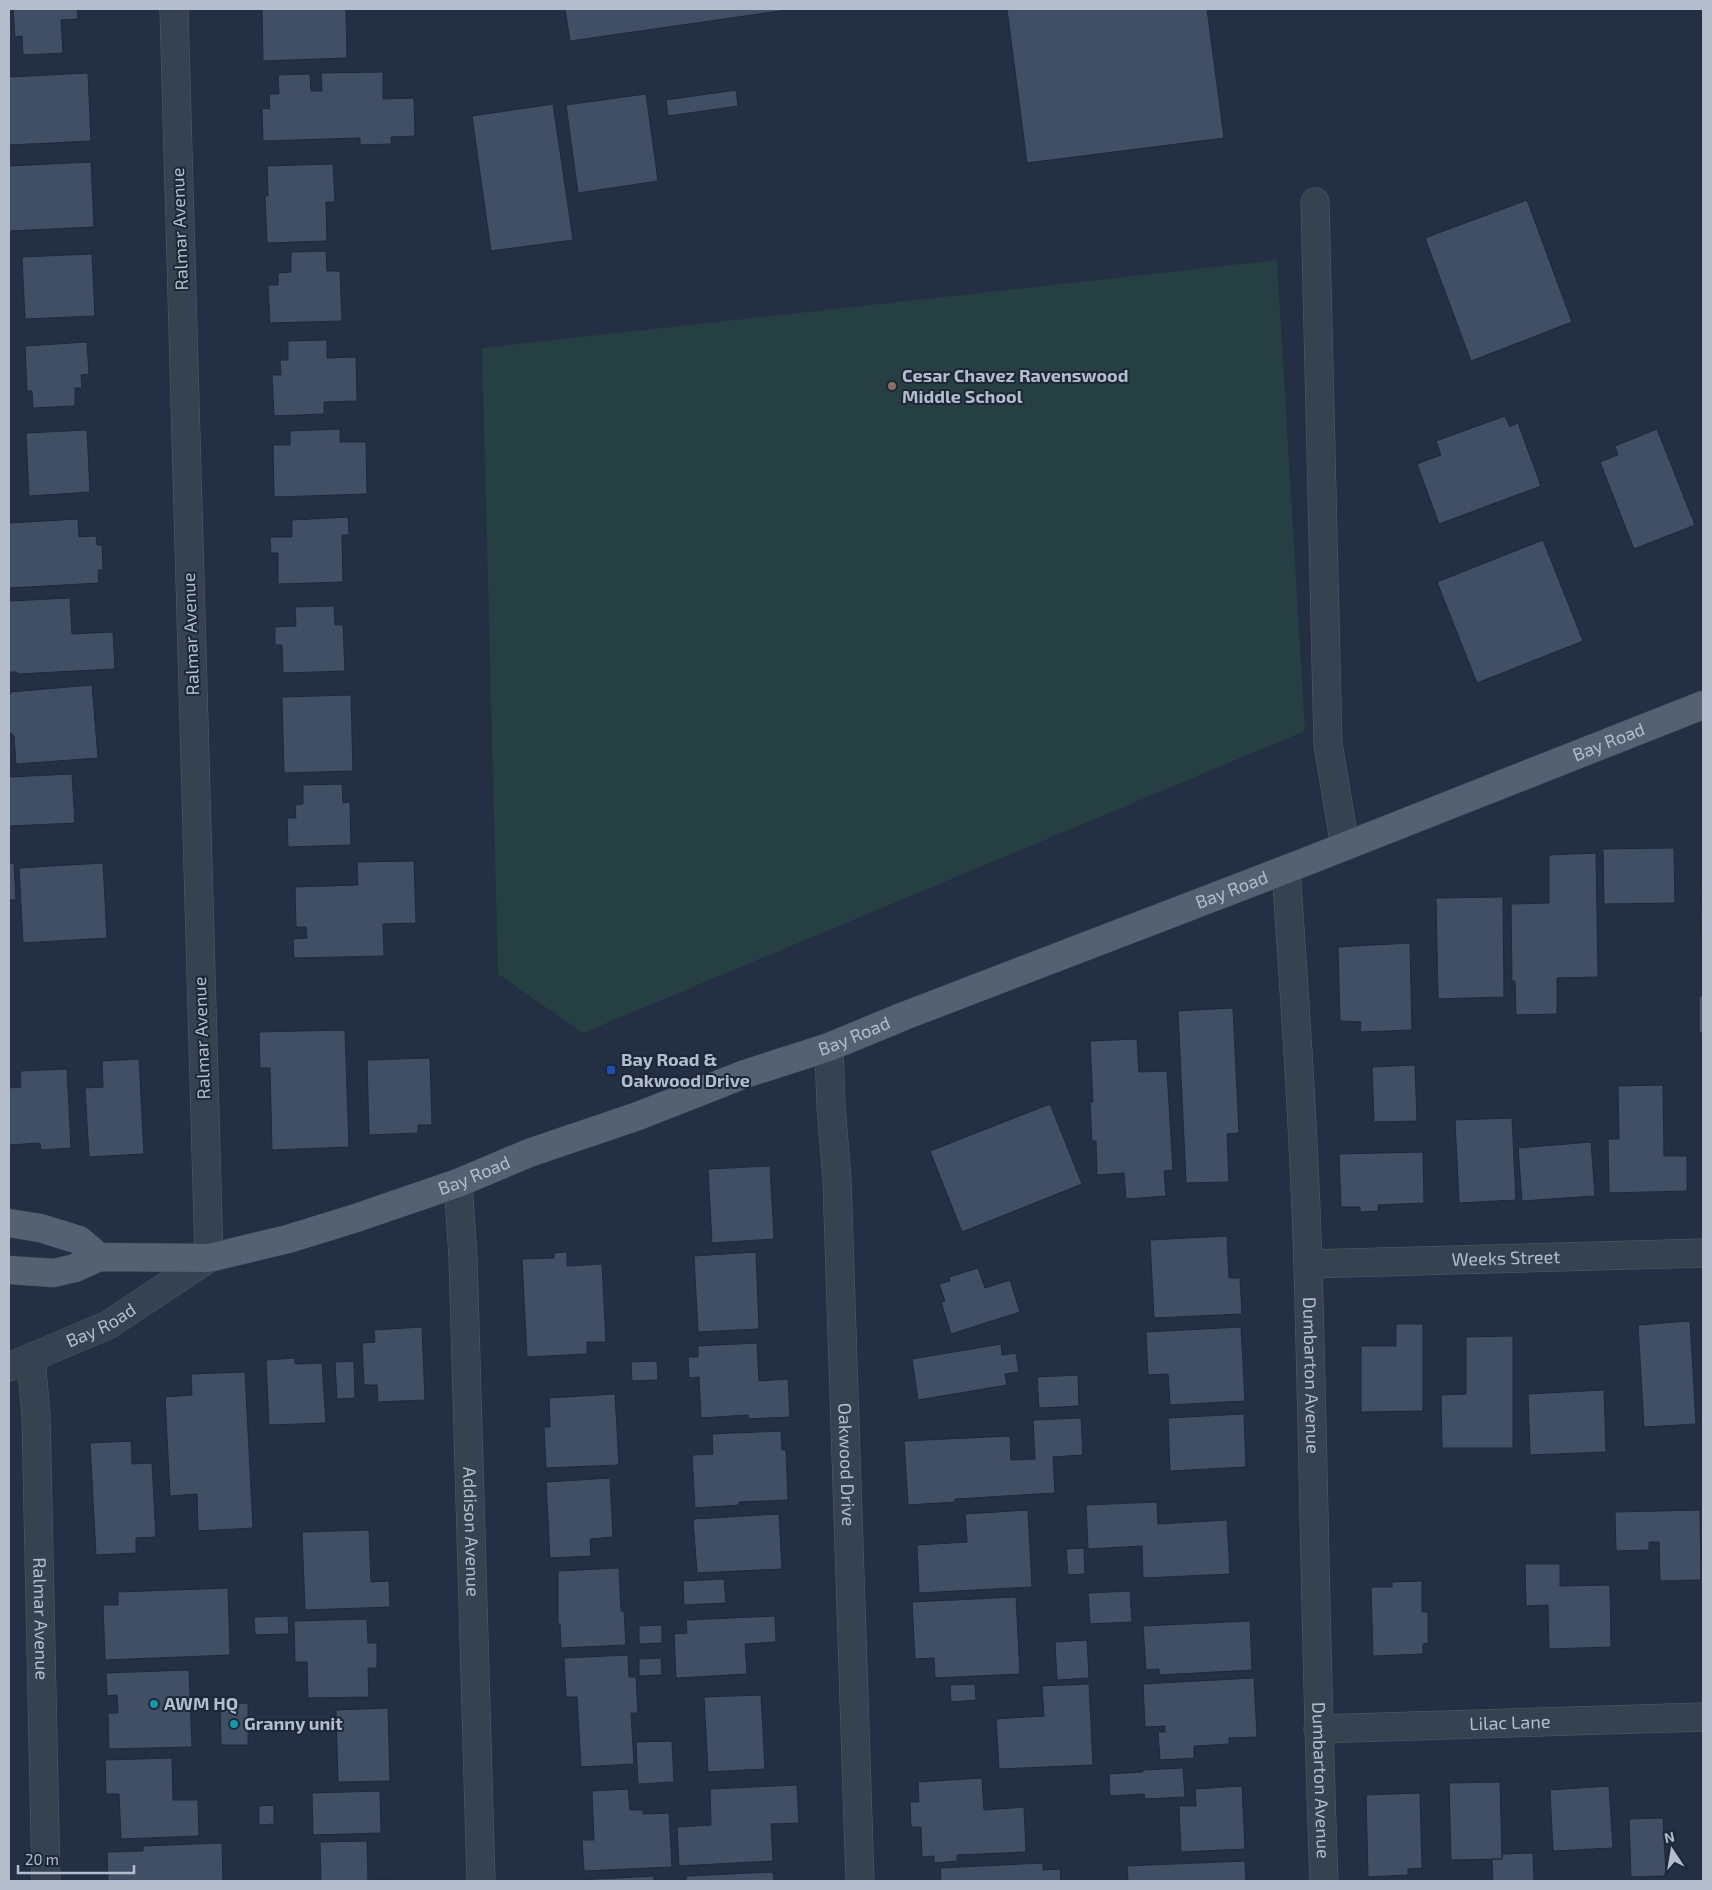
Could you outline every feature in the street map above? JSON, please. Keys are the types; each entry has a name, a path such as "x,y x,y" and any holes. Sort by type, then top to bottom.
{"main road":[{"name":"Bay Road","path":"209,1258 311,1232 458,1183 529,1153 638,1116 752,1072 829,1047 904,1016 1286,870 1703,705"},
{"path":"9,1223 40,1228 79,1240 99,1257"},
{"path":"9,1270 54,1273 75,1268 99,1257 209,1258"}],"street":[{"name":"Ralmar Avenue","path":"174,9 209,1258"},
{"path":"1315,202 1328,744 1345,846"},
{"name":"Dumbarton Avenue","path":"1286,870 1308,1264 1318,1729 1324,1881"},
{"name":"Oakwood Drive","path":"829,1047 831,1106 837,1180 860,1881"},
{"name":"Addison Avenue","path":"458,1183 468,1413 482,1881"},
{"name":"Weeks Street","path":"1308,1264 1703,1252"},
{"name":"Bay Road","path":"20,1362 108,1325 209,1258"},
{"name":"Ralmar Avenue","path":"20,1362 36,1416 46,1881"},
{"name":"Lilac Lane","path":"1318,1729 1703,1716"}],"green space":[{"path":"1277,260 1305,731 583,1033 498,974 482,348"}],"building":[{"path":"13,9 77,9 78,19 61,20 63,53 23,55 22,36 15,37"},
{"path":"262,9 346,9 347,58 263,61"},
{"path":"565,9 794,9 570,41"},
{"path":"1007,9 1207,9 1224,138 1027,163"},
{"path":"383,72 383,99 414,98 415,136 391,137 391,144 360,145 360,138 263,141 262,108 270,109 269,94 279,94 278,75 310,74 311,91 322,91 321,73"},
{"path":"88,73 91,141 9,145 9,77"},
{"path":"736,90 738,106 668,116 666,100"},
{"path":"646,94 658,181 578,193 566,105"},
{"path":"553,104 573,240 491,251 472,116"},
{"path":"91,162 94,227 9,231 9,166"},
{"path":"333,164 335,202 326,202 327,241 267,243 265,196 268,196 267,166"},
{"path":"1527,200 1572,322 1471,361 1425,238"},
{"path":"326,251 327,271 340,271 342,321 270,323 268,285 278,285 278,273 291,272 291,252"},
{"path":"92,254 95,316 25,319 22,257"},
{"path":"327,340 327,358 356,357 357,401 324,402 324,414 274,416 272,375 281,375 280,360 288,360 288,341"},
{"path":"87,342 89,374 81,375 82,388 75,388 75,406 33,408 32,391 27,391 25,346"},
{"path":"1505,416 1510,427 1518,423 1541,486 1439,524 1417,464 1441,455 1436,441"},
{"path":"340,429 340,442 366,442 367,494 274,497 273,445 290,445 290,431"},
{"path":"1657,429 1695,525 1634,549 1600,462 1618,455 1615,446"},
{"path":"87,430 90,492 29,496 26,433"},
{"path":"348,517 349,535 342,535 343,582 278,584 278,553 271,553 270,537 292,537 292,520"},
{"path":"78,519 79,537 96,536 97,545 102,545 103,570 98,570 99,583 9,588 9,523"},
{"path":"1543,540 1583,641 1477,683 1437,582"},
{"path":"70,598 72,634 113,632 115,669 17,674 17,672 9,672 9,601"},
{"path":"334,606 335,625 343,625 345,671 283,673 282,645 275,645 275,627 296,626 295,607"},
{"path":"92,685 98,758 16,764 14,736 9,732 10,692"},
{"path":"351,695 353,771 284,773 282,697"},
{"path":"72,774 75,823 9,826 9,777"},
{"path":"342,784 343,803 350,802 351,845 288,847 287,818 296,818 295,805 303,804 303,785"},
{"path":"1674,848 1675,903 1604,904 1603,849"},
{"path":"1596,853 1598,977 1557,978 1557,1014 1516,1015 1515,981 1512,981 1511,904 1549,903 1549,855"},
{"path":"414,861 416,923 383,924 384,956 294,958 293,939 307,938 306,927 296,927 295,887 358,885 357,862"},
{"path":"9,863 14,863 16,900 9,900"},
{"path":"103,863 107,938 23,943 19,868"},
{"path":"1701,880 1703,880 1703,908"},
{"path":"1503,897 1504,997 1438,999 1436,898"},
{"path":"1701,915 1703,915 1702,953"},
{"path":"1410,943 1412,1030 1360,1032 1361,1022 1340,1021 1338,947"},
{"path":"1699,996 1703,996 1703,1033 1699,1033"},
{"path":"1233,1008 1239,1133 1227,1134 1229,1182 1186,1183 1178,1011"},
{"path":"345,1030 349,1147 272,1150 270,1068 260,1068 259,1032"},
{"path":"1137,1039 1139,1072 1167,1071 1173,1170 1164,1171 1166,1196 1126,1199 1124,1173 1097,1175 1096,1141 1092,1141 1090,1102 1093,1102 1090,1041"},
{"path":"430,1058 432,1125 418,1125 418,1133 369,1135 367,1060"},
{"path":"139,1059 144,1154 89,1157 85,1088 103,1087 102,1061"},
{"path":"1415,1065 1417,1121 1374,1122 1372,1067"},
{"path":"67,1069 71,1148 41,1150 40,1143 9,1145 9,1088 21,1087 20,1071"},
{"path":"1663,1085 1664,1156 1687,1156 1687,1191 1609,1193 1608,1139 1619,1139 1618,1086"},
{"path":"1050,1104 1082,1184 962,1232 930,1151"},
{"path":"1512,1118 1516,1200 1459,1203 1455,1120"},
{"path":"1591,1142 1595,1196 1522,1201 1518,1148"},
{"path":"1423,1152 1424,1203 1378,1205 1378,1211 1360,1212 1360,1207 1341,1207 1339,1154"},
{"path":"770,1166 774,1239 712,1243 708,1169"},
{"path":"1227,1236 1229,1278 1240,1278 1242,1314 1154,1318 1150,1240"},
{"path":"567,1252 567,1266 602,1264 606,1342 587,1342 587,1354 527,1357 522,1259 554,1258 554,1253"},
{"path":"756,1252 759,1329 698,1332 694,1256"},
{"path":"978,1268 985,1288 1010,1280 1020,1312 951,1334 941,1302 945,1301 939,1284 950,1281 949,1277"},
{"path":"1690,1321 1696,1424 1644,1427 1638,1325"},
{"path":"1396,1324 1423,1324 1423,1411 1361,1412 1361,1346 1396,1346"},
{"path":"422,1327 425,1400 378,1402 377,1385 364,1385 362,1343 375,1342 374,1330"},
{"path":"1241,1327 1245,1401 1170,1405 1168,1374 1148,1375 1146,1332"},
{"path":"1513,1336 1513,1448 1442,1448 1441,1395 1466,1394 1466,1337"},
{"path":"757,1343 759,1381 788,1379 790,1417 749,1419 748,1415 701,1418 699,1377 689,1378 688,1357 698,1357 698,1346"},
{"path":"1001,1344 1002,1355 1016,1353 1019,1372 1005,1374 1007,1385 918,1400 912,1359"},
{"path":"295,1358 295,1364 322,1363 326,1423 269,1425 266,1360"},
{"path":"354,1361 355,1398 337,1399 335,1362"},
{"path":"657,1361 658,1380 632,1381 631,1362"},
{"path":"245,1372 253,1528 198,1531 197,1494 170,1496 165,1397 192,1395 191,1374"},
{"path":"1078,1375 1079,1406 1039,1408 1037,1377"},
{"path":"1604,1390 1606,1452 1530,1455 1528,1394"},
{"path":"615,1394 619,1465 546,1468 544,1427 550,1427 549,1398"},
{"path":"1244,1414 1246,1467 1170,1471 1168,1418"},
{"path":"1081,1418 1083,1455 1053,1457 1055,1493 955,1499 955,1502 908,1505 904,1441 1010,1436 1011,1460 1035,1459 1033,1420"},
{"path":"781,1431 782,1450 786,1450 788,1500 739,1502 739,1505 695,1508 692,1455 713,1454 712,1434"},
{"path":"131,1441 132,1464 152,1463 156,1537 136,1538 136,1553 96,1555 90,1443"},
{"path":"610,1478 613,1537 590,1539 591,1556 550,1558 546,1482"},
{"path":"1157,1502 1158,1524 1227,1520 1230,1574 1143,1578 1142,1546 1088,1549 1086,1505"},
{"path":"1028,1510 1032,1587 919,1593 917,1545 967,1542 965,1514"},
{"path":"1700,1510 1701,1580 1660,1581 1659,1542 1649,1542 1649,1550 1616,1551 1615,1512"},
{"path":"779,1514 782,1569 697,1573 693,1519"},
{"path":"369,1530 371,1582 389,1581 390,1607 305,1610 302,1532"},
{"path":"1084,1548 1085,1574 1068,1575 1066,1549"},
{"path":"1525,1564 1560,1564 1560,1586 1610,1585 1611,1647 1549,1649 1548,1605 1526,1606"},
{"path":"619,1568 621,1611 624,1611 626,1645 561,1648 560,1624 558,1624 558,1571"},
{"path":"724,1579 726,1603 684,1605 683,1581"},
{"path":"1422,1581 1422,1612 1428,1612 1428,1643 1423,1644 1423,1654 1373,1656 1371,1587 1392,1587 1392,1582"},
{"path":"228,1588 230,1655 105,1660 103,1605 118,1605 118,1592"},
{"path":"1130,1591 1132,1622 1090,1624 1088,1593"},
{"path":"1016,1597 1020,1674 935,1678 934,1658 915,1659 912,1602"},
{"path":"288,1616 289,1634 255,1635 254,1617"},
{"path":"775,1616 776,1642 745,1644 747,1674 676,1678 674,1634 687,1633 686,1620"},
{"path":"367,1619 368,1643 377,1643 377,1668 368,1668 369,1697 308,1698 307,1662 295,1662 294,1621"},
{"path":"1250,1621 1252,1670 1159,1675 1159,1669 1146,1670 1143,1626"},
{"path":"662,1625 662,1643 639,1644 639,1626"},
{"path":"1087,1640 1089,1678 1057,1680 1055,1642"},
{"path":"628,1655 629,1677 636,1677 638,1713 631,1713 634,1764 581,1767 577,1697 566,1697 564,1658"},
{"path":"661,1658 662,1675 639,1676 639,1659"},
{"name":"AWM HQ","path":"189,1670 192,1747 109,1749 108,1713 118,1713 117,1695 107,1696 106,1673"},
{"path":"1254,1678 1257,1737 1229,1738 1229,1744 1194,1746 1194,1758 1160,1760 1158,1732 1165,1732 1165,1726 1145,1727 1143,1684"},
{"path":"975,1684 976,1700 951,1702 950,1685"},
{"path":"1089,1684 1093,1765 999,1769 996,1719 1044,1716 1042,1686"},
{"path":"761,1695 765,1769 708,1772 704,1697"},
{"name":"Granny unit","path":"248,1703 248,1745 221,1745 220,1704"},
{"path":"388,1708 390,1781 338,1782 336,1710"},
{"path":"672,1741 674,1782 638,1784 636,1742"},
{"path":"172,1758 173,1800 198,1800 199,1836 121,1839 119,1794 106,1794 105,1760"},
{"path":"1183,1768 1185,1797 1145,1799 1144,1794 1110,1796 1109,1774"},
{"path":"982,1778 984,1810 1024,1807 1026,1852 957,1855 957,1861 934,1863 934,1856 922,1857 921,1827 911,1827 910,1802 919,1802 918,1782"},
{"path":"1500,1782 1502,1859 1451,1860 1449,1783"},
{"path":"797,1785 799,1823 771,1824 773,1861 679,1866 677,1827 711,1825 710,1789"},
{"path":"1242,1786 1245,1849 1181,1852 1179,1806 1196,1806 1195,1789"},
{"path":"1609,1786 1613,1848 1553,1851 1550,1790"},
{"path":"628,1789 630,1810 643,1810 643,1814 669,1813 672,1867 584,1871 582,1840 594,1840 592,1791"},
{"path":"380,1791 381,1833 313,1835 312,1793"},
{"path":"1420,1793 1422,1868 1408,1869 1408,1875 1368,1877 1366,1795"},
{"path":"274,1805 274,1824 259,1825 259,1806"},
{"path":"1663,1818 1666,1876 1631,1877 1629,1819"},
{"path":"367,1841 368,1880 398,1879 398,1881 321,1881 320,1842"},
{"path":"222,1843 223,1881 108,1881 107,1852 143,1851 143,1846"},
{"path":"1533,1853 1534,1881 1493,1881 1492,1859 1502,1859 1502,1854"},
{"path":"1245,1861 1246,1881 1128,1881 1127,1866"},
{"path":"1043,1863 1043,1870 1060,1869 1061,1881 941,1881 940,1868"},
{"path":"773,1872 774,1881 686,1881 686,1876"},
{"path":"654,1876 654,1881 560,1881"}],"place":[{"name":"Cesar Chavez Ravenswood Middle School","path":"892,386"},
{"name":"Bay Road & Oakwood Drive","path":"611,1070"},
{"name":"AWM HQ","path":"154,1704"},
{"name":"Granny unit","path":"234,1724"}]}
